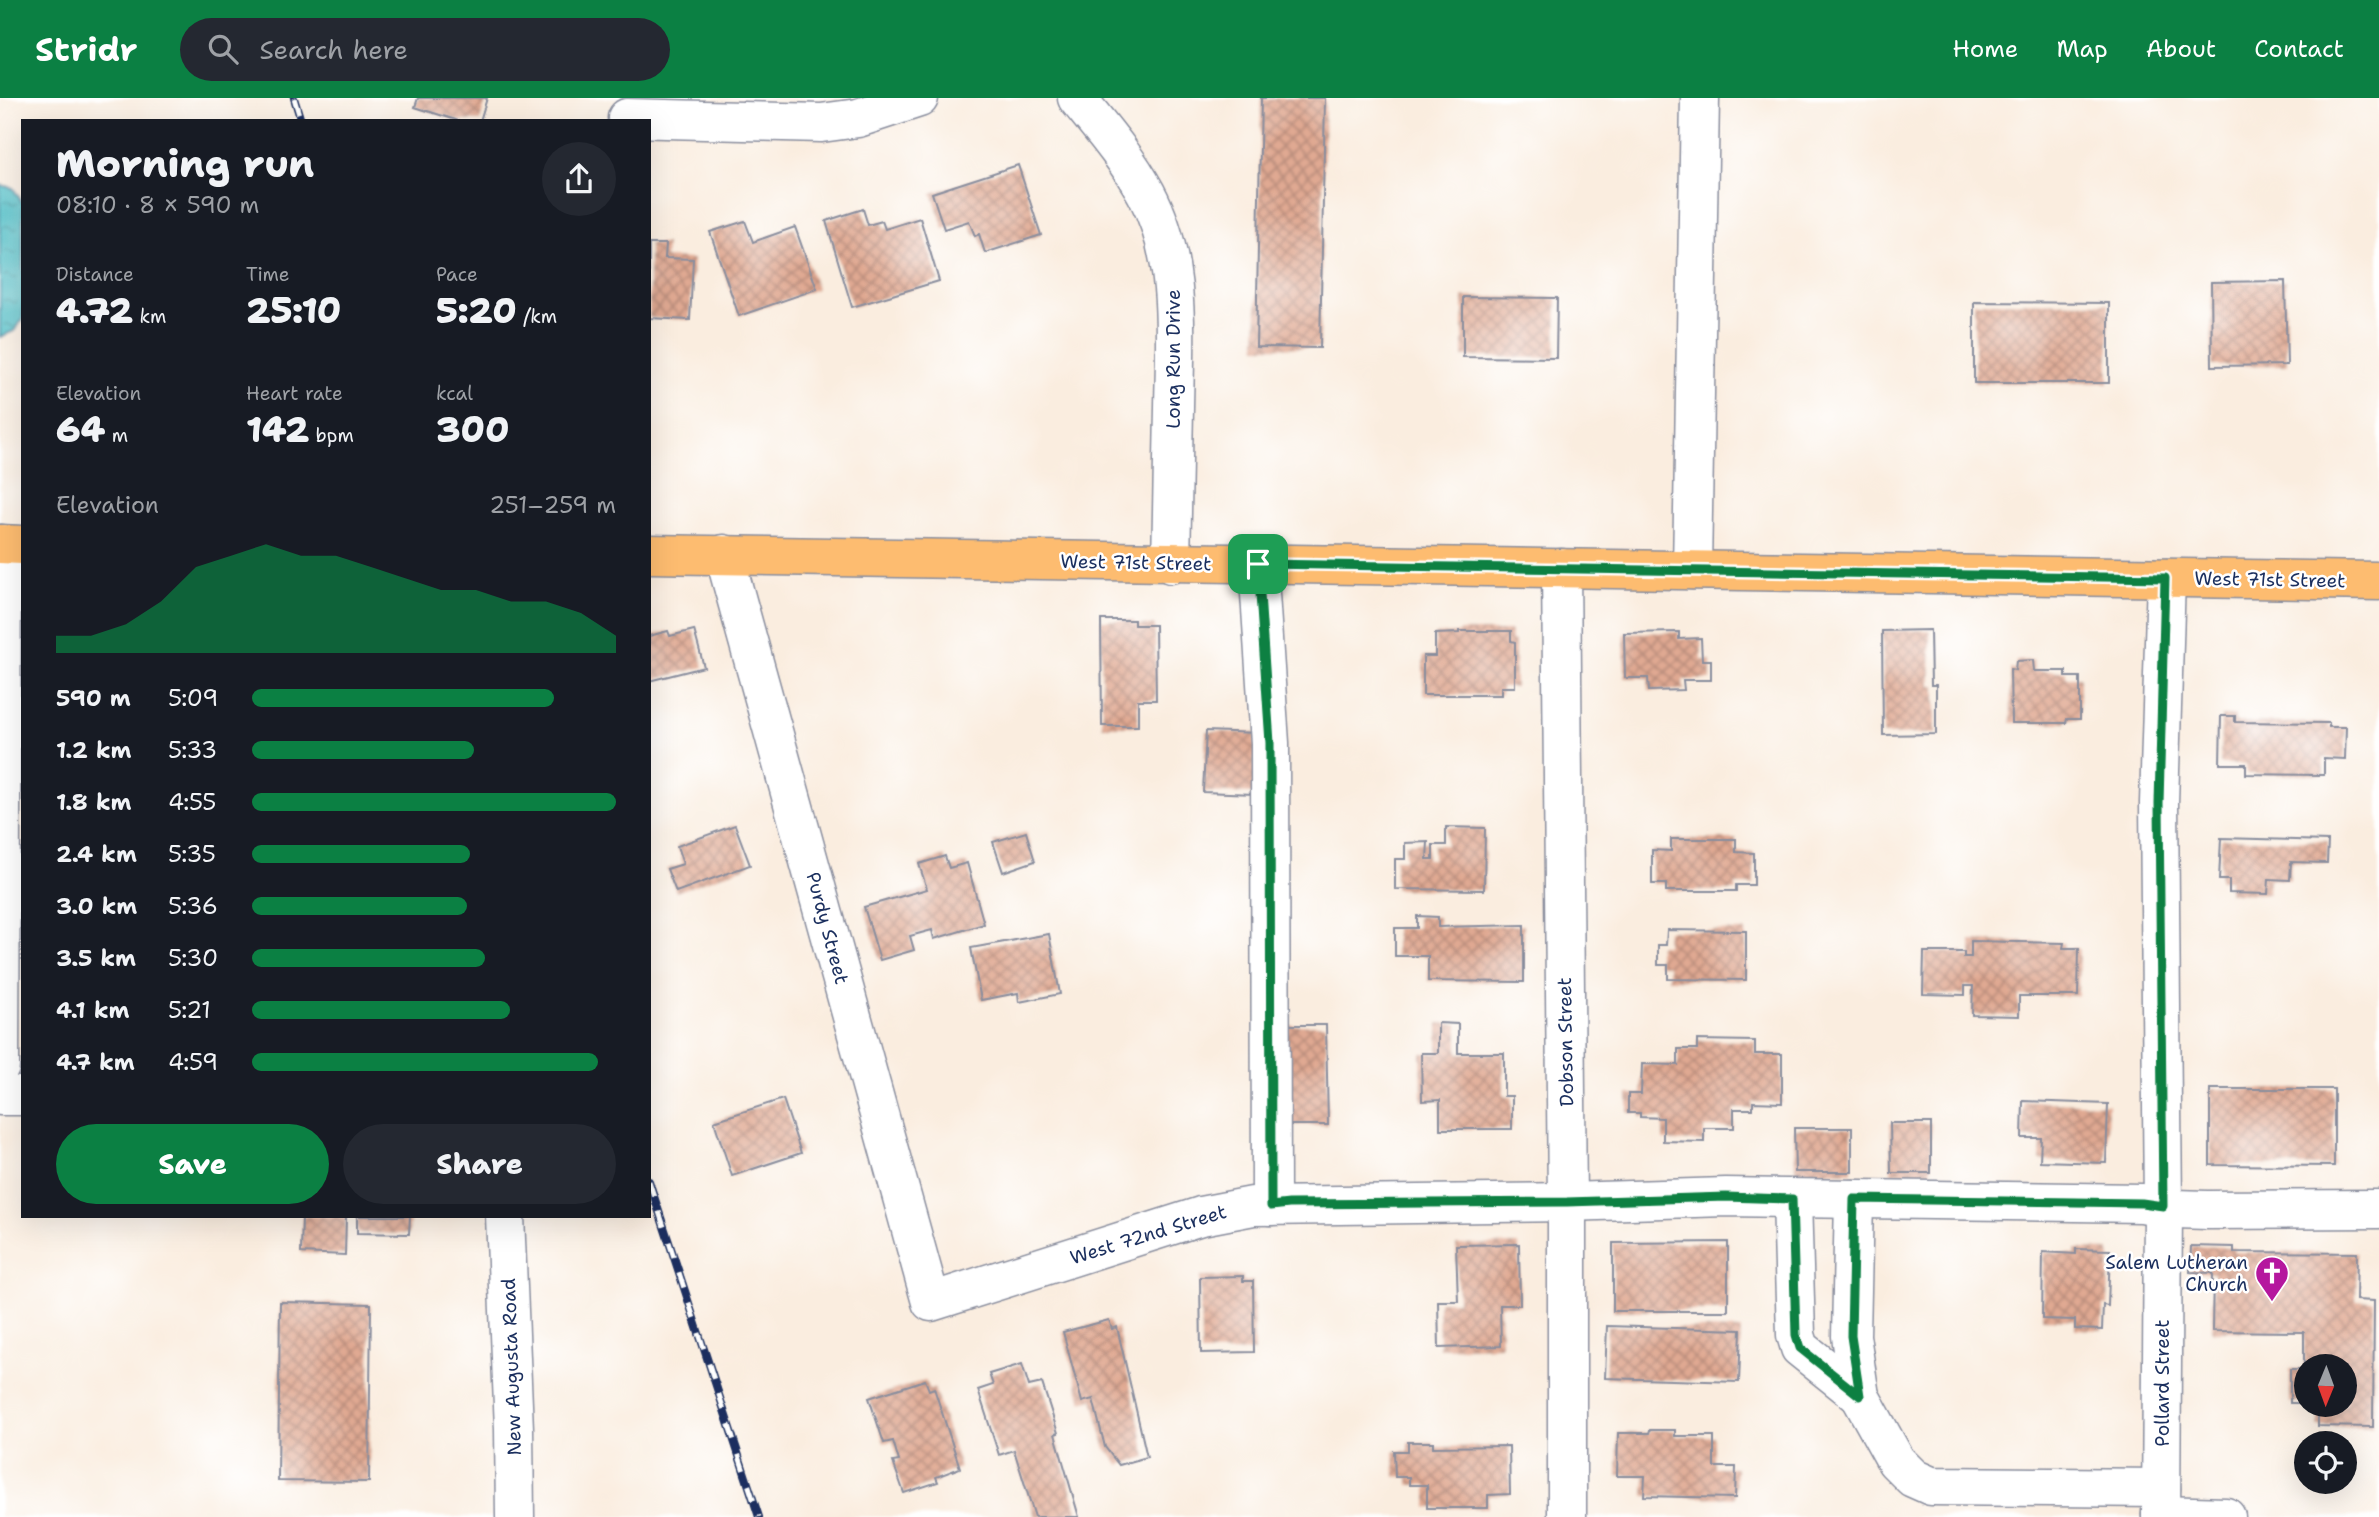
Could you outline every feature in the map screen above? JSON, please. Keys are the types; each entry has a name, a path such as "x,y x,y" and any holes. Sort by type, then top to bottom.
{"main road":[{"name":"West 71st Street","path":"651,554 2379,581"}],"street":[{"path":"627,118 821,123 858,118 919,98"},
{"name":"Long Run Drive","path":"1077,98 1129,162 1147,195 1171,265 1176,320 1171,564"},
{"path":"1692,570 1700,98"},
{"path":"0,1067 8,545"},
{"name":"Purdy Street","path":"724,554 931,1302"},
{"path":"1258,564 1270,743 1271,1206"},
{"name":"Dobson Street","path":"1561,568 1567,1517"},
{"name":"Pollard Street","path":"2161,1507 2163,1206 2159,803 2165,578"},
{"path":"0,1096 21,1096"},
{"name":"West 72nd Street","path":"931,1302 1201,1216 1236,1208 1289,1204 1567,1202 1726,1197 2142,1203 2207,1210 2379,1209"},
{"path":"1792,1199 1796,1335 1800,1348 1860,1396"},
{"path":"1854,1199 1851,1336 1860,1396 1896,1461 1913,1478 1931,1486 2161,1507 2226,1517"},
{"name":"New Augusta Road","path":"505,1218 515,1517"}],"water":[{"path":"0,185 13,188 21,201 21,322 14,331 0,337"}],"building":[{"path":"418,98 487,98 481,119 453,119 415,107"},
{"path":"1261,98 1325,98 1320,348 1256,347"},
{"path":"1018,165 1041,235 985,253 979,234 975,236 969,221 944,229 932,193"},
{"path":"863,209 868,225 882,221 885,229 920,218 939,281 852,307 826,221"},
{"path":"745,221 753,242 795,227 817,289 739,316 710,232"},
{"path":"651,244 666,244 665,258 693,259 690,320 651,318"},
{"path":"2285,281 2287,365 2212,366 2211,282"},
{"path":"1463,297 1557,298 1556,358 1463,357"},
{"path":"1974,302 2109,303 2109,383 1974,383"},
{"path":"1101,620 1134,620 1134,625 1155,625 1156,700 1138,700 1138,726 1102,726"},
{"path":"694,630 704,667 651,680 651,635 668,631 670,636"},
{"path":"1930,630 1931,685 1936,685 1936,734 1883,735 1882,631"},
{"path":"1511,631 1511,641 1515,642 1515,687 1501,687 1501,695 1423,695 1423,656 1435,656 1435,634"},
{"path":"1679,632 1679,639 1701,638 1702,660 1711,660 1711,680 1683,680 1684,690 1649,691 1648,678 1625,678 1624,633"},
{"path":"2033,660 2034,671 2066,671 2066,677 2080,677 2080,719 2067,719 2066,723 2011,723 2010,669 2015,670 2016,661"},
{"path":"2221,716 2235,716 2235,722 2329,723 2329,727 2346,727 2345,759 2324,758 2324,775 2246,774 2246,764 2220,764"},
{"path":"1206,731 1256,733 1254,794 1203,792"},
{"path":"735,825 750,865 676,892 667,869 683,864 677,846"},
{"path":"1446,827 1485,828 1484,890 1395,889 1395,859 1405,859 1405,843 1428,842 1427,859 1433,859 1433,845 1446,845"},
{"path":"1026,832 1035,861 1003,872 993,842"},
{"path":"2221,838 2328,841 2327,863 2291,862 2290,880 2269,879 2268,894 2229,893 2229,880 2219,880"},
{"path":"1671,839 1736,839 1736,852 1754,853 1754,885 1736,885 1736,891 1666,891 1666,884 1652,884 1652,850 1671,851"},
{"path":"945,856 949,868 967,863 984,924 934,939 932,930 910,936 914,950 880,960 864,907 927,889 919,864"},
{"path":"1417,916 1438,917 1438,927 1524,925 1524,982 1428,981 1428,956 1395,956 1395,928 1417,928"},
{"path":"1667,930 1746,931 1746,980 1668,979 1668,965 1658,965 1658,945 1666,945"},
{"path":"1049,934 1060,994 1019,1002 1018,993 981,1000 971,948"},
{"path":"1971,941 2064,943 2063,948 2079,948 2078,996 2019,996 2019,1016 1972,1015 1973,986 1965,986 1965,995 1923,994 1924,952 1964,952 1964,957 1971,957"},
{"path":"1438,1023 1458,1024 1458,1053 1504,1053 1504,1096 1512,1096 1512,1129 1440,1129 1440,1100 1422,1101 1421,1053 1438,1053"},
{"path":"1280,1025 1326,1025 1328,1125 1281,1125"},
{"path":"1697,1040 1755,1041 1755,1054 1782,1054 1782,1103 1753,1102 1753,1109 1734,1109 1734,1128 1704,1128 1704,1142 1663,1141 1663,1118 1640,1117 1640,1113 1628,1113 1628,1094 1641,1094 1642,1064 1678,1065 1678,1049 1697,1049"},
{"path":"2210,1089 2334,1089 2334,1166 2210,1165"},
{"path":"783,1099 801,1153 732,1176 714,1121"},
{"path":"2023,1101 2108,1104 2106,1163 2040,1161 2041,1138 2022,1138"},
{"path":"1890,1123 1931,1123 1931,1173 1891,1173"},
{"path":"1794,1128 1852,1128 1852,1172 1795,1172"},
{"path":"302,1218 346,1218 345,1255 301,1253"},
{"path":"357,1218 410,1218 409,1234 357,1233"},
{"path":"1728,1242 1728,1311 1613,1311 1613,1243"},
{"path":"1519,1244 1520,1305 1500,1305 1501,1346 1439,1348 1438,1301 1458,1301 1456,1245"},
{"path":"2191,1246 2234,1247 2234,1252 2357,1253 2356,1300 2374,1301 2373,1427 2318,1426 2318,1418 2357,1418 2357,1354 2304,1354 2304,1332 2212,1331 2213,1273 2190,1272"},
{"path":"2076,1249 2110,1250 2108,1306 2103,1305 2102,1330 2075,1329 2075,1320 2042,1319 2043,1252 2076,1254"},
{"path":"1243,1276 1243,1281 1253,1281 1254,1352 1201,1353 1200,1277"},
{"path":"280,1302 371,1304 369,1482 278,1481"},
{"path":"1109,1320 1112,1329 1117,1327 1147,1457 1119,1465 1105,1447 1093,1399 1082,1402 1063,1332"},
{"path":"1607,1326 1741,1330 1739,1382 1605,1378"},
{"path":"1022,1364 1029,1386 1042,1383 1058,1433 1055,1434 1079,1517 1035,1517 1014,1450 999,1455 978,1390 993,1385 989,1374"},
{"path":"2290,1369 2294,1369 2294,1403 2290,1403"},
{"path":"925,1380 929,1390 934,1388 960,1468 936,1477 938,1482 904,1493 893,1462 899,1461 893,1441 884,1443 869,1398"},
{"path":"1650,1430 1675,1430 1675,1436 1714,1436 1714,1467 1736,1467 1735,1498 1644,1496 1645,1476 1617,1476 1618,1433 1649,1433"},
{"path":"1408,1442 1433,1442 1433,1447 1509,1446 1510,1494 1488,1495 1488,1508 1427,1508 1427,1485 1409,1485 1409,1477 1395,1477 1394,1451 1408,1451"}],"railway":[{"path":"294,98 300,119"},
{"path":"651,1187 759,1517"}],"place":[{"name":"Salem Lutheran Church","path":"2272,1303"}],"route":[{"path":"1258,564 2165,578 2159,803 2163,1206 2142,1203 1854,1199 1851,1336 1860,1396 1800,1348 1796,1335 1792,1199 1726,1197 1271,1206 1270,743 1258,564"}]}
